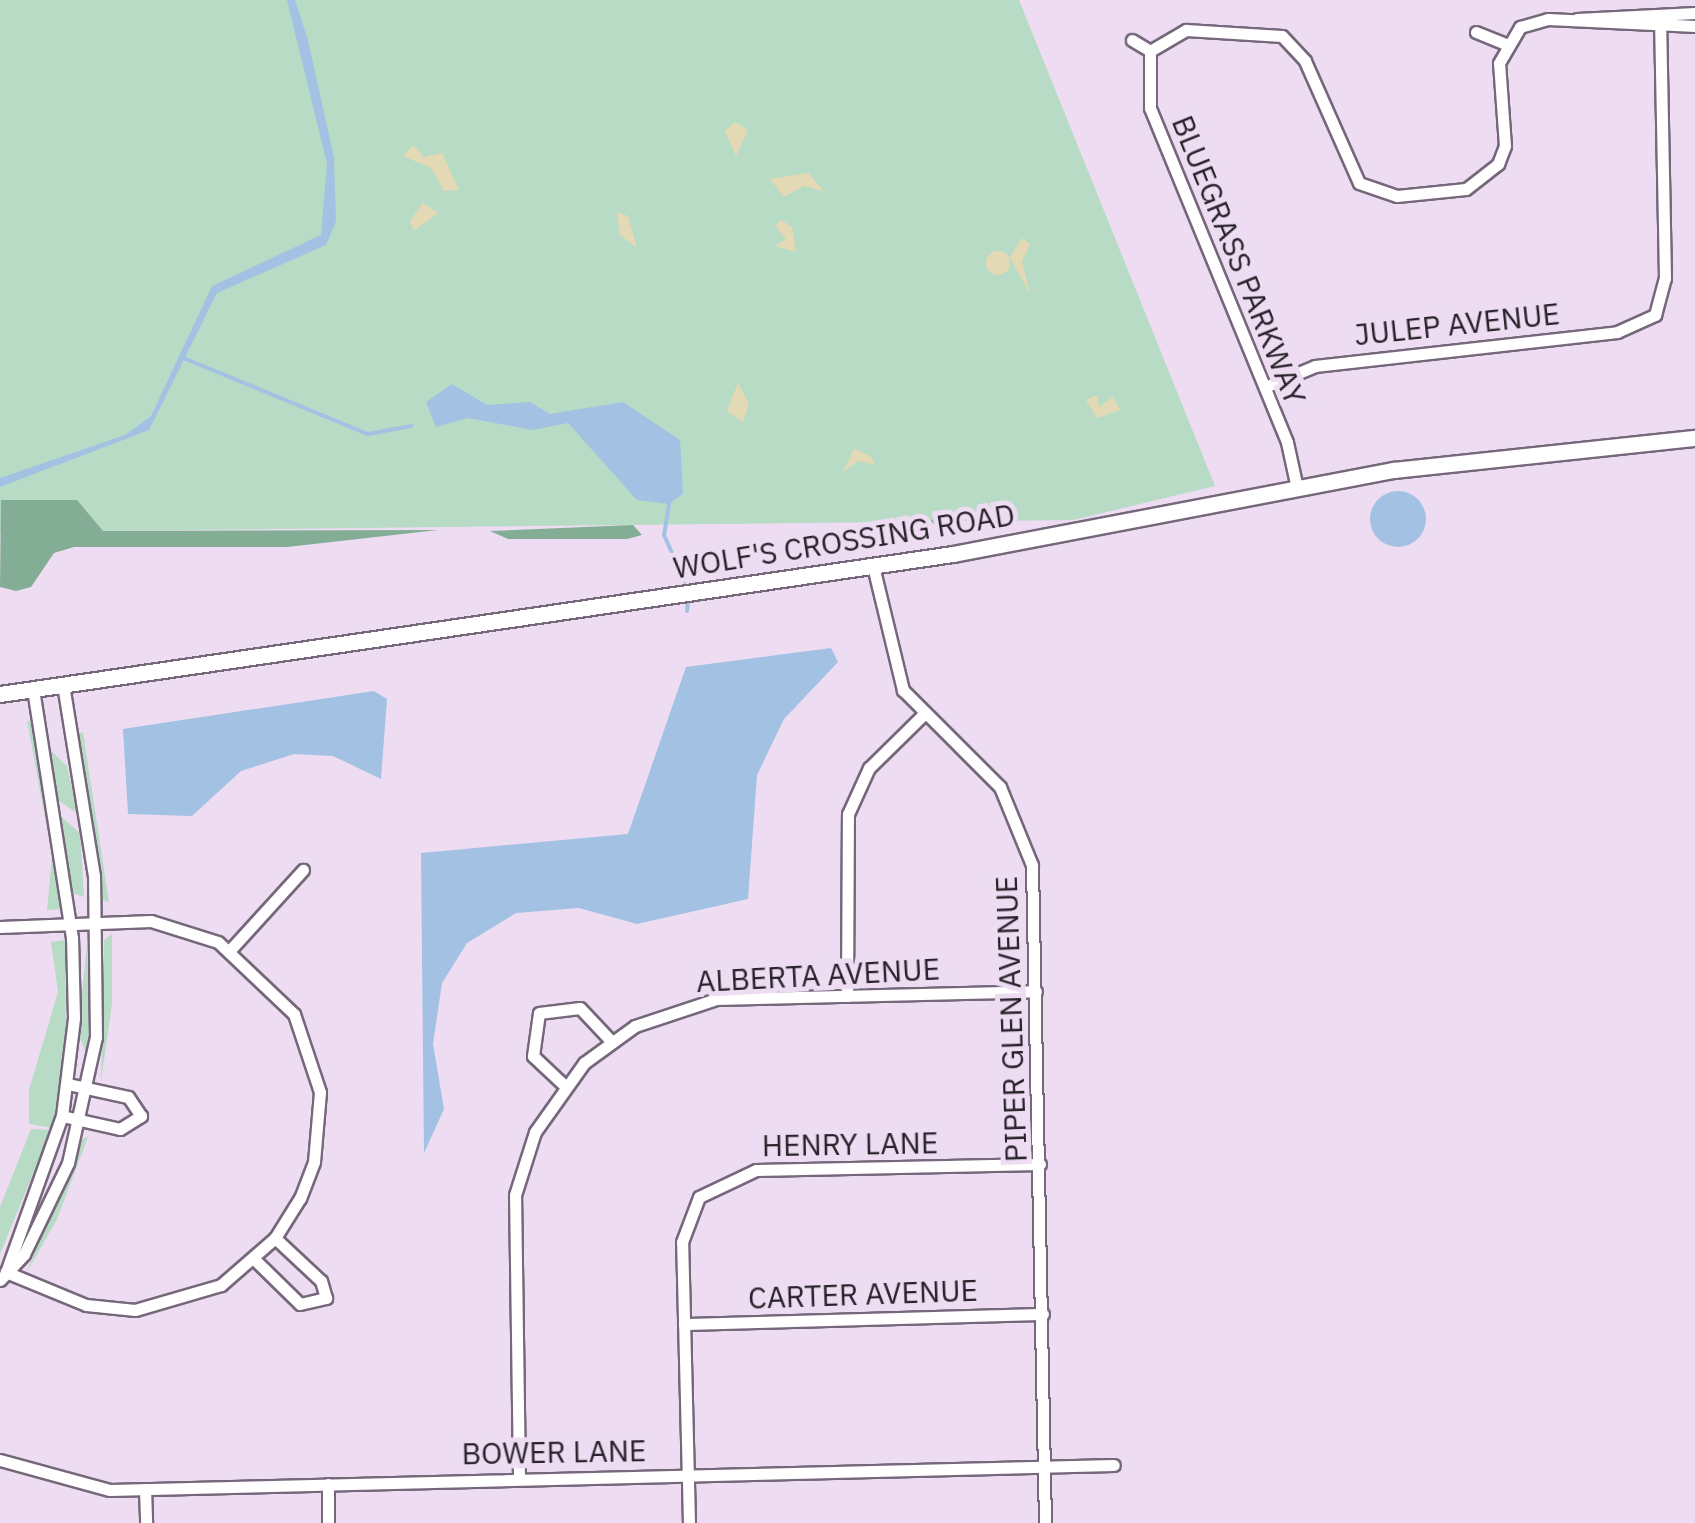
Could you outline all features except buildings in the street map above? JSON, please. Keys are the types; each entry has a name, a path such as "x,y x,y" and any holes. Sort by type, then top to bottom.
{"main road":[{"name":"WOLF'S CROSSING ROAD","path":"0,694 873,566 1297,488 1695,438"}],"street":[{"path":"1132,40 1150,51 1186,30 1282,36 1305,61 1347,164 1366,193 1396,196 1466,189 1494,178 1505,146 1505,44 1528,23 1695,13"},
{"path":"1573,20 1695,26"},
{"name":"JULEP AVENUE","path":"1265,387 1315,366 1617,332 1658,317 1665,278 1660,27"},
{"path":"1476,32 1505,44"},
{"name":"BLUEGRASS PARKWAY","path":"1150,51 1143,71 1150,108 1265,387 1297,488"},
{"name":"PIPER GLEN AVENUE","path":"873,566 890,662 922,716 992,778 1021,823 1032,865 1047,1466 1045,1523"},
{"path":"3,1276 46,1216 82,1121 88,1088 98,920 63,684"},
{"path":"3,1276 62,1116 68,1084 70,924 34,688"},
{"path":"847,996 848,814 869,768 922,716"},
{"path":"231,949 303,870"},
{"path":"0,927 98,920 172,924 231,949 294,1014 320,1092 314,1162 275,1238 254,1259 180,1303 134,1310 86,1306 3,1276"},
{"name":"ALBERTA AVENUE","path":"519,1478 515,1196 530,1142 565,1086 611,1041 674,1008 716,1000 1036,991"},
{"path":"565,1086 532,1056 539,1013 580,1008 611,1041"},
{"path":"62,1116 128,1129 141,1116 134,1100 68,1084"},
{"name":"HENRY LANE","path":"688,1523 684,1324 687,1216 728,1176 1040,1164"},
{"path":"254,1259 300,1304 326,1298 275,1238"},
{"name":"CARTER AVENUE","path":"684,1324 1043,1314"},
{"name":"BOWER LANE","path":"0,1460 72,1486 145,1489 1114,1465"},
{"path":"328,1484 328,1523"},
{"path":"145,1489 146,1523"}],"green space":[{"path":"0,0 1019,0 1215,486 1073,520 0,532"},
{"path":"1,500 77,500 103,531 438,530 287,547 74,547 54,553 31,587 16,591 0,587"},
{"path":"935,519 955,520 967,530 925,522"},
{"path":"633,525 642,535 627,539 508,539 490,531"},
{"path":"27,720 33,724 61,909 47,910 52,856"},
{"path":"83,732 109,902 100,899 75,735"},
{"path":"48,748 67,766 77,813 56,799"},
{"path":"58,814 80,833 84,897 72,893"},
{"path":"112,934 112,1003 101,1082 104,940"},
{"path":"65,940 66,1050 52,1128 29,1124 29,1090 58,992 51,942"},
{"path":"87,944 92,1028 88,1058 78,1033"},
{"path":"31,1129 51,1130 0,1254 0,1207"},
{"path":"88,1137 57,1219 27,1272 79,1140"}],"sand":[{"path":"735,122 748,130 736,156 725,131"},
{"path":"413,145 424,157 442,153 459,190 444,191 431,168 403,156"},
{"path":"808,173 824,191 804,186 784,197 770,179"},
{"path":"423,203 438,213 414,231 410,221"},
{"path":"617,212 628,216 637,248 620,235"},
{"path":"781,220 792,227 796,252 775,246 786,239 775,226"},
{"path":"1022,238 1030,244 1022,261 1030,294 1010,257"},
{"path":"998,251 1010,263 998,275 986,263"},
{"path":"738,383 749,404 743,422 727,411"},
{"path":"1097,395 1099,407 1113,397 1120,410 1097,418 1086,400"},
{"path":"854,449 871,456 875,465 858,461 843,472"}],"water":[{"path":"287,0 295,0 308,40 334,158 336,221 326,245 217,293 149,430 0,487 0,478 125,435 151,416 212,286 321,235 327,164"},
{"path":"452,384 487,405 530,402 550,414 623,402 680,440 683,494 669,504 637,500 568,423 533,430 468,418 436,427 426,402"},
{"path":"1398,491 1418,499 1426,519 1418,539 1398,547 1378,539 1370,519 1378,499"},
{"path":"831,648 838,662 784,719 757,775 748,899 637,924 579,908 516,913 467,943 442,983 433,1044 444,1109 424,1153 421,853 628,834 686,667"},
{"path":"374,691 387,699 381,779 333,756 294,754 241,771 192,816 128,814 123,729"}],"waterway":[{"path":"181,357 368,434 411,426"},
{"path":"669,504 664,535 685,582"},
{"path":"687,611 688,601"}]}
